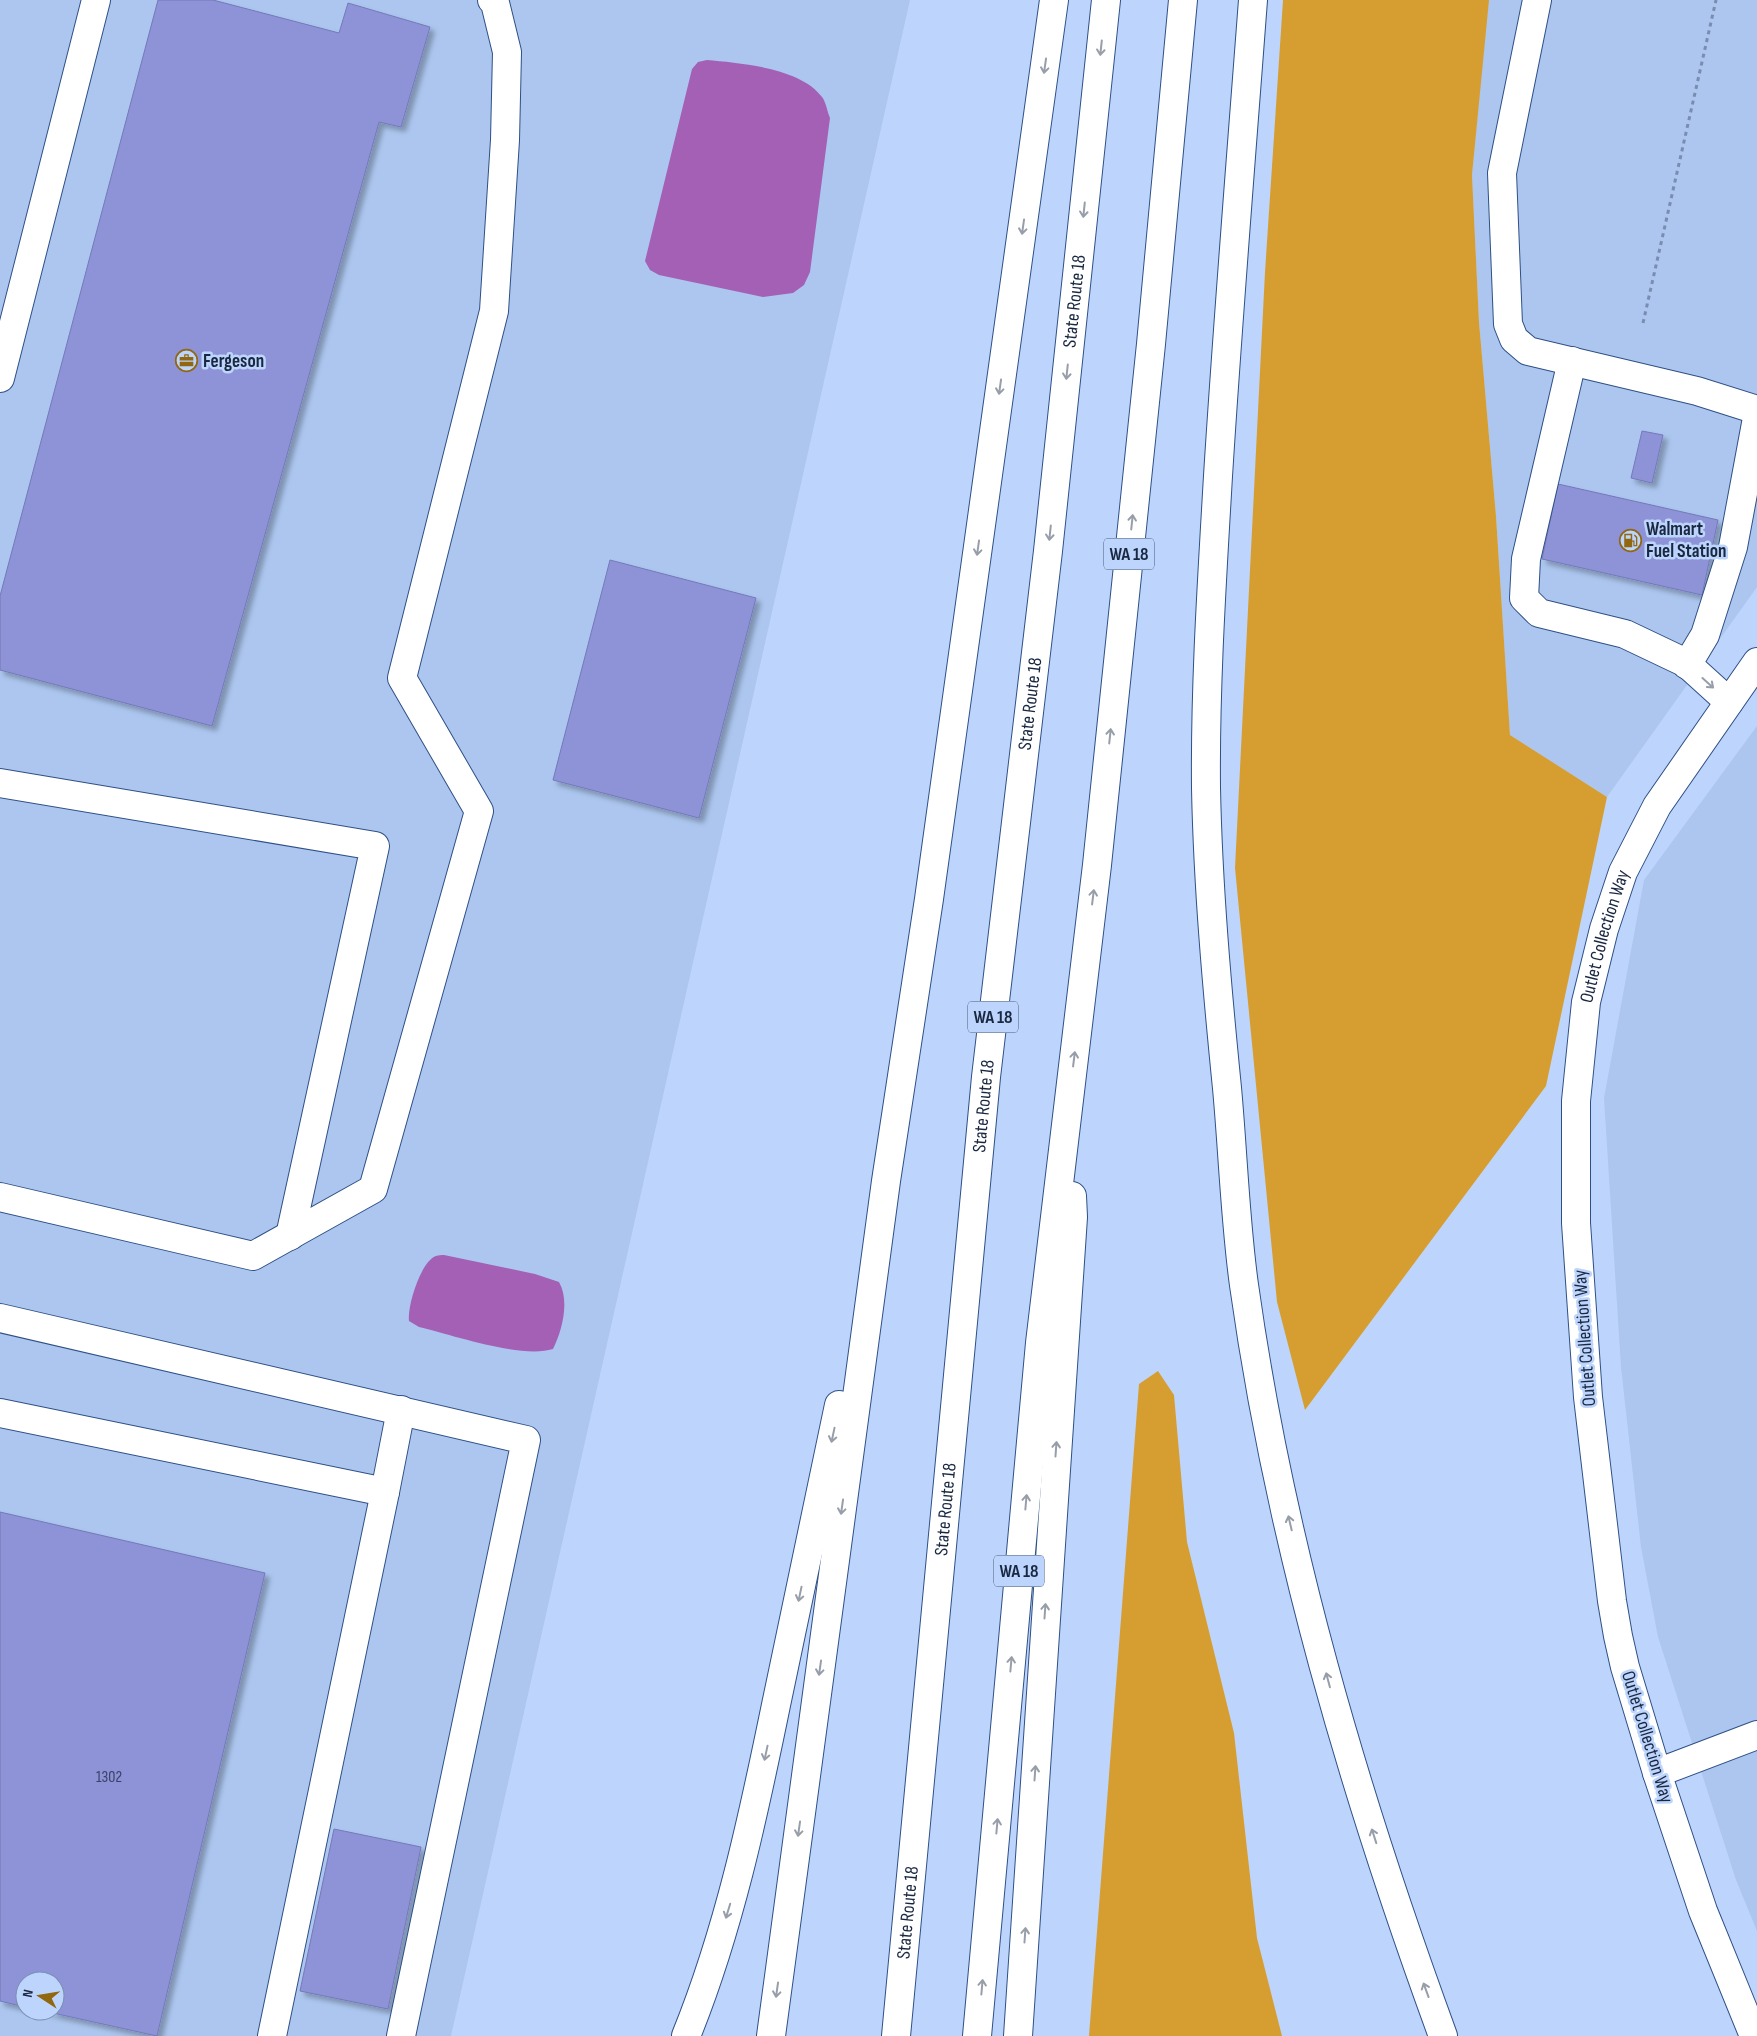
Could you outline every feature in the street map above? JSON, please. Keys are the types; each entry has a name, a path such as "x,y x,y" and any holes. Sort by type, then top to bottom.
{"main road":[{"path":"0,378 96,0"},
{"path":"0,1197 253,1256 373,1189 479,811 402,678 494,311 505,140 507,52 495,4 492,0"},
{"path":"771,2036 886,1181 929,899 1054,0"},
{"name":"State Route 18","path":"896,2036 986,1077 1048,551 1106,0"},
{"name":"WA 18","path":"977,2036 1040,1343 1100,835 1152,335 1183,0"},
{"path":"1253,0 1225,364 1212,577 1206,788 1214,952 1244,1282 1273,1452 1316,1634 1354,1777 1443,2036"},
{"path":"1537,0 1502,173 1508,324 1514,340 1528,351 1697,391 1757,410"},
{"path":"1572,361 1526,559 1524,598 1539,613 1625,634 1687,665 1729,702"},
{"path":"1687,665 1705,635 1733,547 1757,418"},
{"name":"Outlet Collection Way","path":"1754,2036 1703,1911 1657,1773 1625,1667 1609,1582 1588,1397 1576,1222 1576,1101 1586,1002 1604,929 1622,872 1657,806 1757,662"},
{"path":"0,783 375,846 290,1236"},
{"path":"1018,2036 1073,1217 1068,1107"},
{"path":"686,2036 704,1991 732,1898 760,1783 886,1181"},
{"path":"0,1318 526,1440 401,2036"},
{"path":"272,2036 401,1410"},
{"path":"0,1413 385,1492"},
{"path":"1657,1773 1757,1735"}],"path":[{"path":"1644,323 1716,0"}],"shaded area":[{"path":"0,0 910,0 451,2036 0,2036"},
{"path":"1283,0 1489,0 1472,175 1479,322 1496,516 1510,735 1607,797 1546,1086 1305,1410 1277,1302 1235,868 1265,272"},
{"path":"1488,0 1757,0 1757,587 1607,797 1510,735 1496,516 1479,322 1472,175"},
{"path":"707,60 752,65 785,73 800,79 812,87 822,97 825,104 830,118 810,272 804,285 793,293 763,297 659,275 650,270 645,261 692,69 698,62"},
{"path":"1757,726 1757,1931 1736,1880 1658,1637 1641,1547 1621,1367 1604,1098 1644,880"},
{"path":"444,1255 535,1274 559,1282 564,1298 564,1316 553,1349 523,1351 506,1349 419,1327 409,1321 410,1305 420,1275 430,1260 436,1256"},
{"path":"1158,1371 1174,1395 1187,1542 1234,1733 1257,1938 1282,2036 1089,2036 1139,1384"}],"building":[{"name":"Fergeson","path":"158,0 213,0 339,33 348,3 430,27 401,127 379,122 212,726 0,670 0,596"},
{"path":"1642,431 1663,435 1652,483 1631,478"},
{"name":"Walmart Fuel Station","path":"1558,484 1718,520 1702,595 1542,559"},
{"path":"610,560 756,598 699,818 553,780"},
{"path":"0,1512 265,1573 157,2036 65,2016 65,1971 15,1971 15,2005 0,2001"},
{"path":"334,1829 421,1847 388,2009 300,1991"}],"place":[{"name":"Fergeson","path":"187,361"},
{"name":"Walmart Fuel Station","path":"1630,540"}]}
